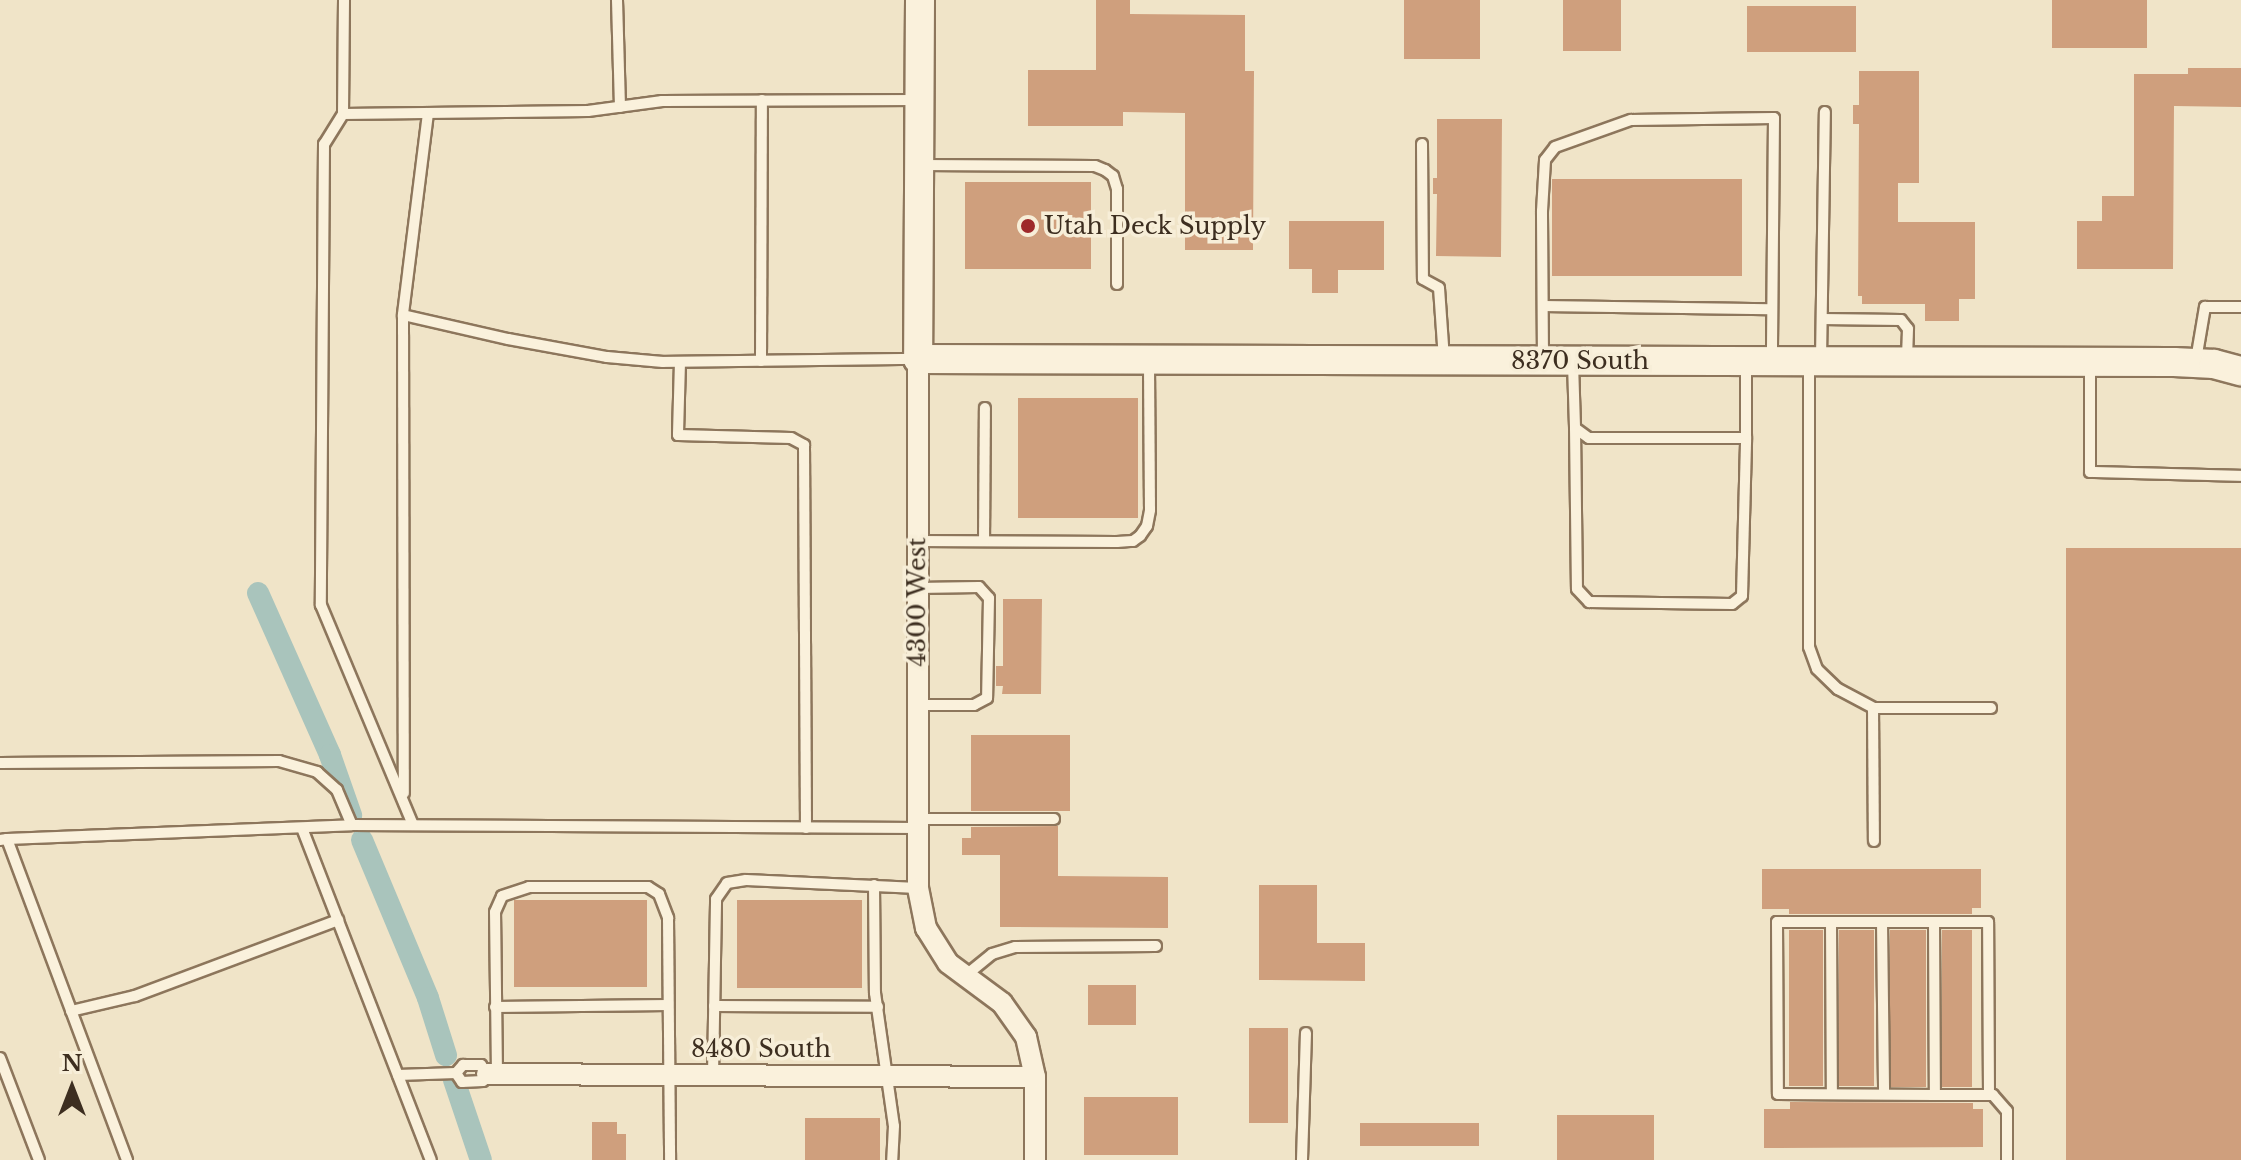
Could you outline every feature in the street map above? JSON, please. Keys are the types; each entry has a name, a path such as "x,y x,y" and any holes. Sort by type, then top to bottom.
{"street":[{"name":"4300 West","path":"920,0 918,888 926,928 948,963 1002,1003 1026,1037 1035,1077 1035,1160"},
{"name":"8370 South","path":"918,359 2196,362 2241,371"},
{"name":"8480 South","path":"492,1074 1035,1077"}],"lane":[{"path":"344,0 343,114 324,144 321,605 413,825"},
{"path":"617,0 620,107"},
{"path":"761,361 762,100"},
{"path":"343,114 588,111 662,101 920,100"},
{"path":"1825,112 1822,319 1815,361 1809,647 1817,669 1838,689 1873,708 1991,708"},
{"path":"404,799 403,315 428,113"},
{"path":"1543,361 1545,160 1555,147 1631,120 1774,118 1770,309 1746,438 1742,596 1732,604 1589,602 1577,589 1573,361"},
{"path":"1422,144 1423,279 1439,288 1444,361"},
{"path":"919,165 1095,166 1105,170 1113,176 1117,189 1117,284"},
{"path":"1543,306 1770,309"},
{"path":"2196,362 2205,307 2241,307"},
{"path":"403,315 607,357 680,362 918,359"},
{"path":"1822,319 1901,320 1908,329 1907,361"},
{"path":"917,541 1117,542 1133,541 1140,536 1147,526 1150,510 1149,360"},
{"path":"680,362 678,435 791,438 804,445 806,828"},
{"path":"2090,362 2090,472 2241,476"},
{"path":"984,541 985,408"},
{"path":"1575,428 1589,438 1746,438"},
{"path":"917,588 979,587 989,598 987,698 974,705 918,705"},
{"path":"1873,708 1874,841"},
{"path":"0,763 279,761 317,772 337,790 352,825"},
{"path":"127,1160 4,840 352,825 806,828 1054,819"},
{"path":"302,828 431,1160"},
{"path":"713,1075 716,899 727,883 746,880 918,888"},
{"path":"874,885 878,1007 894,1126 892,1160"},
{"path":"456,1073 462,1082 483,1081 492,1074 497,905 510,892 529,887 648,887 659,894 668,918 670,1160"},
{"path":"71,1011 135,996 338,920"},
{"path":"1989,1095 1988,922 1777,922 1778,1094 1989,1095 2007,1111 2007,1160"},
{"path":"1831,922 1832,1094"},
{"path":"1882,922 1884,1094"},
{"path":"1934,922 1935,1095"},
{"path":"965,976 992,954 1015,947 1156,946"},
{"path":"495,1007 668,1005"},
{"path":"714,1006 878,1007"},
{"path":"1302,1160 1306,1033"},
{"path":"0,1058 39,1160"},
{"path":"398,1075 456,1073 463,1065 481,1065 492,1074"}],"building":[{"path":"1096,0 1130,0 1130,14 1245,15 1245,71 1254,71 1253,250 1185,250 1185,113 1123,112 1123,126 1028,126 1028,70 1096,70"},
{"path":"1404,0 1480,0 1480,59 1404,59"},
{"path":"1563,0 1621,0 1621,51 1563,51"},
{"path":"2052,0 2147,0 2147,48 2052,48"},
{"path":"1747,6 1856,6 1856,52 1747,52"},
{"path":"2188,68 2241,68 2241,107 2174,106 2173,269 2077,269 2077,221 2102,221 2102,196 2134,196 2134,74 2188,74"},
{"path":"1859,71 1919,71 1919,183 1898,183 1898,222 1975,222 1975,299 1959,299 1959,321 1925,321 1925,304 1862,304 1862,296 1858,296 1859,124 1853,124 1853,105 1859,105"},
{"path":"1437,119 1502,119 1501,257 1436,256 1437,194 1433,194 1433,178 1437,178"},
{"path":"1552,179 1742,179 1742,276 1552,276"},
{"name":"Utah Deck Supply","path":"965,182 1091,182 1091,269 965,269"},
{"path":"1289,221 1384,221 1384,270 1338,270 1338,293 1312,293 1312,269 1289,269"},
{"path":"1018,398 1138,398 1138,518 1018,518"},
{"path":"2066,548 2241,548 2241,1160 2066,1160"},
{"path":"1003,599 1042,599 1041,694 1002,694 1003,686 996,686 996,666 1003,666"},
{"path":"971,735 1070,735 1070,811 971,811"},
{"path":"1058,826 1058,876 1168,877 1168,928 1000,927 1000,855 962,855 962,838 971,838 971,827"},
{"path":"1762,869 1981,869 1981,908 1972,908 1972,914 1789,914 1789,909 1762,909"},
{"path":"1259,885 1317,885 1317,943 1365,943 1365,981 1259,980"},
{"path":"514,900 647,900 647,987 514,987"},
{"path":"737,900 862,900 862,988 737,988"},
{"path":"1789,930 1823,930 1823,1086 1789,1086"},
{"path":"1839,930 1874,930 1874,1086 1839,1086"},
{"path":"1890,930 1926,930 1926,1087 1890,1087"},
{"path":"1942,930 1972,930 1972,1087 1942,1087"},
{"path":"1088,985 1136,985 1136,1025 1088,1025"},
{"path":"1249,1028 1288,1028 1288,1123 1249,1123"},
{"path":"1084,1097 1178,1097 1178,1155 1084,1155"},
{"path":"1790,1102 1973,1103 1973,1109 1983,1109 1983,1147 1764,1148 1764,1109 1790,1109"},
{"path":"1557,1115 1654,1115 1654,1160 1557,1160"},
{"path":"805,1118 880,1118 880,1160 805,1160"},
{"path":"592,1122 617,1122 617,1134 626,1134 626,1160 592,1160"},
{"path":"1360,1123 1479,1123 1479,1146 1360,1146"}],"waterway":[{"path":"258,593 330,755 351,815"},
{"path":"362,840 428,998 446,1055"},
{"path":"454,1080 481,1160"}],"place":[{"name":"Utah Deck Supply","path":"1028,226"}]}
